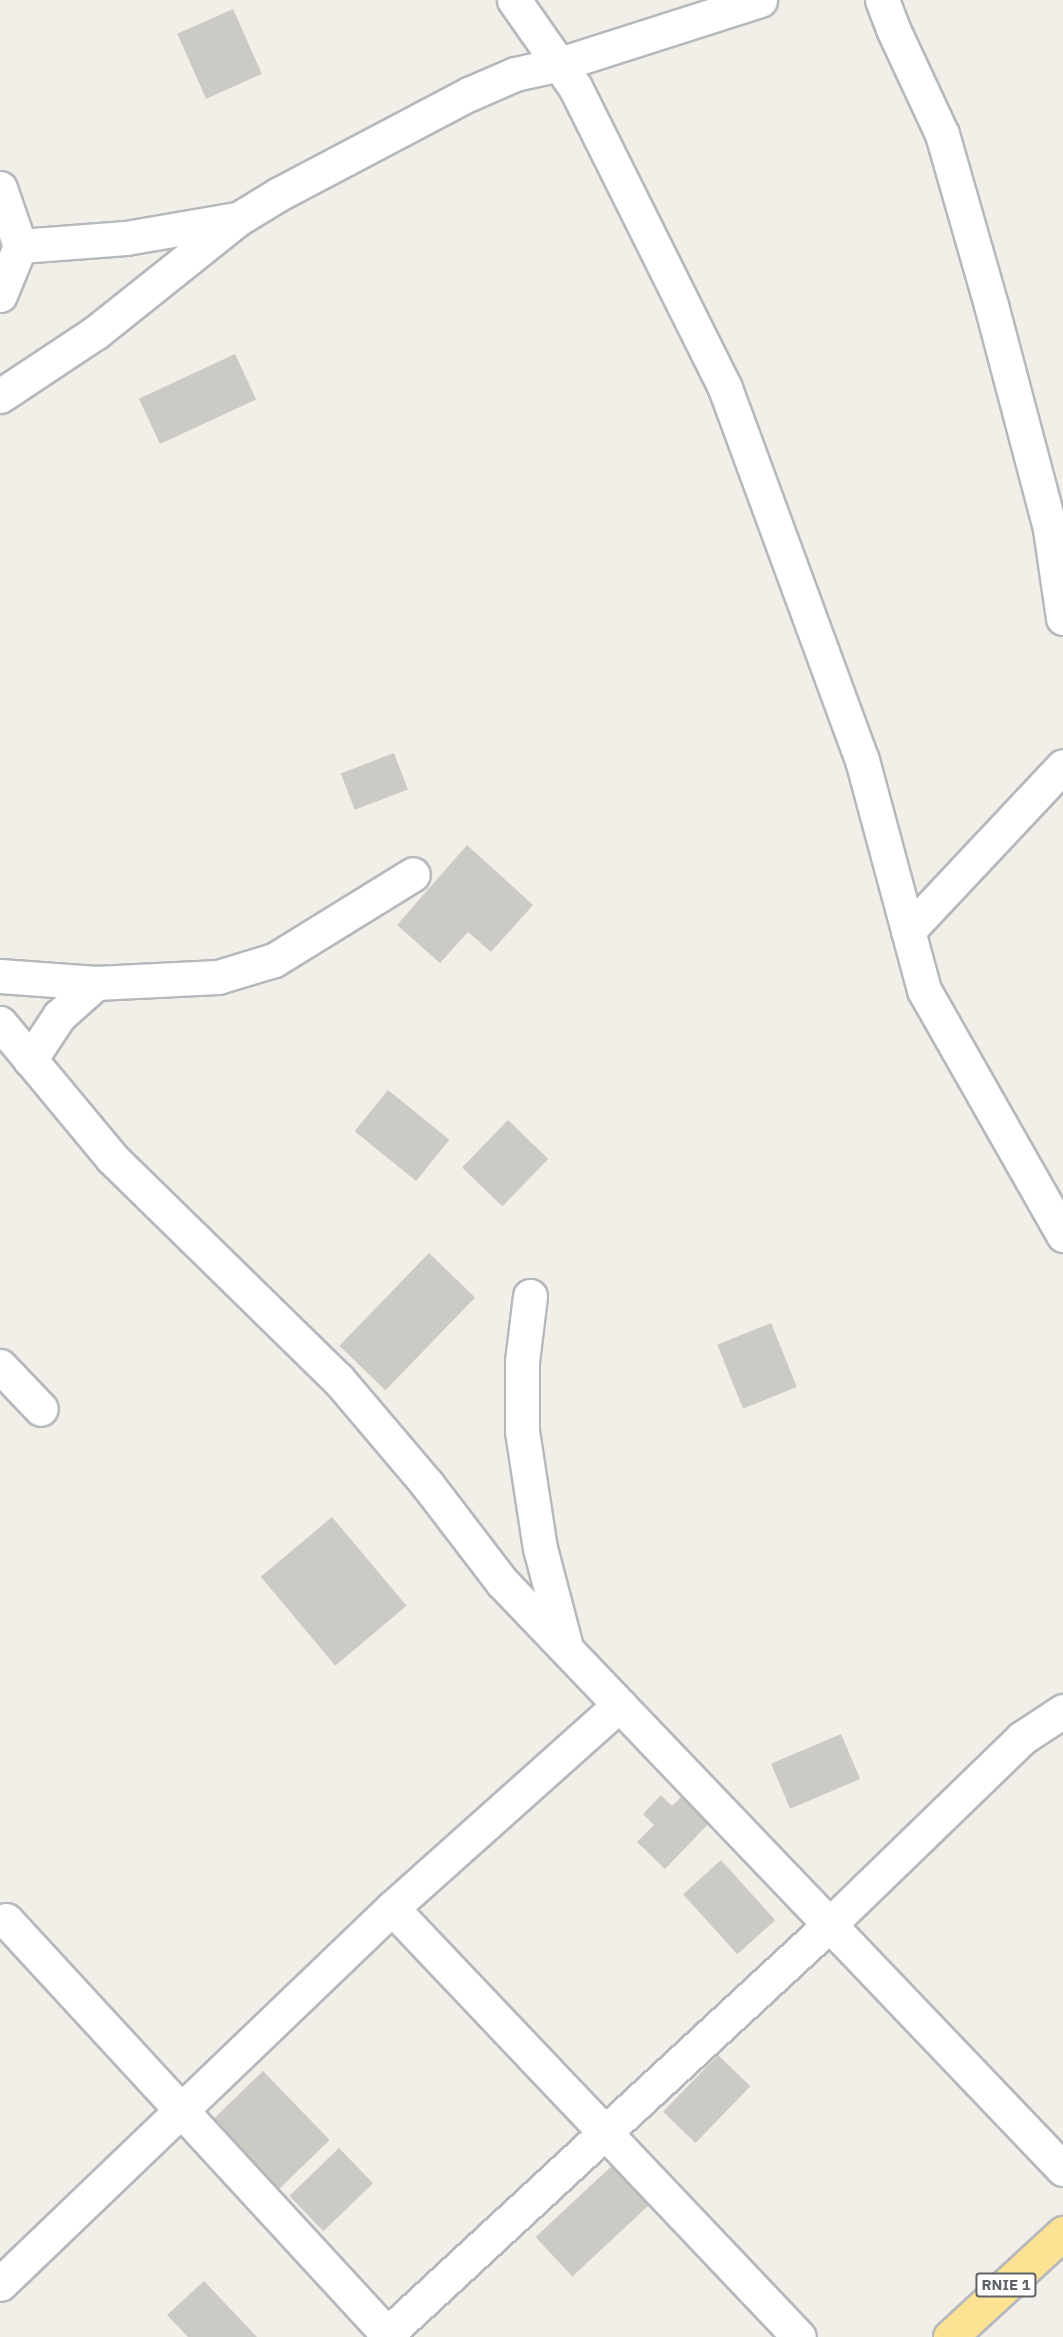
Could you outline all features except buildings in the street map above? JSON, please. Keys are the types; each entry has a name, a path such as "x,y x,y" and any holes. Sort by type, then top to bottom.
{"highway":[{"name":"RNIE 1","path":"950,2337 1063,2233"}],"street":[{"path":"514,0 538,38 560,64 598,130 725,388 861,760 924,990 1063,1235"},
{"path":"0,396 95,333 238,219 279,194 469,94 515,74 560,64 760,0"},
{"path":"882,0 893,30 942,134 991,305 1050,529 1063,618"},
{"path":"0,188 21,246 0,296"},
{"path":"21,246 126,238 238,219"},
{"path":"908,931 1063,766"},
{"path":"0,976 96,983 218,977 274,960 413,874"},
{"path":"30,1060 59,1016 96,983"},
{"path":"0,1023 112,1158 338,1379 427,1484 502,1582 1063,2169"},
{"path":"530,1296 522,1361 522,1431 540,1548 568,1652"},
{"path":"0,1366 42,1409"},
{"path":"0,2284 392,1908 619,1704"},
{"path":"6,1920 387,2336 829,1925 1022,1738 1063,1711"},
{"path":"392,1908 799,2337"}]}
